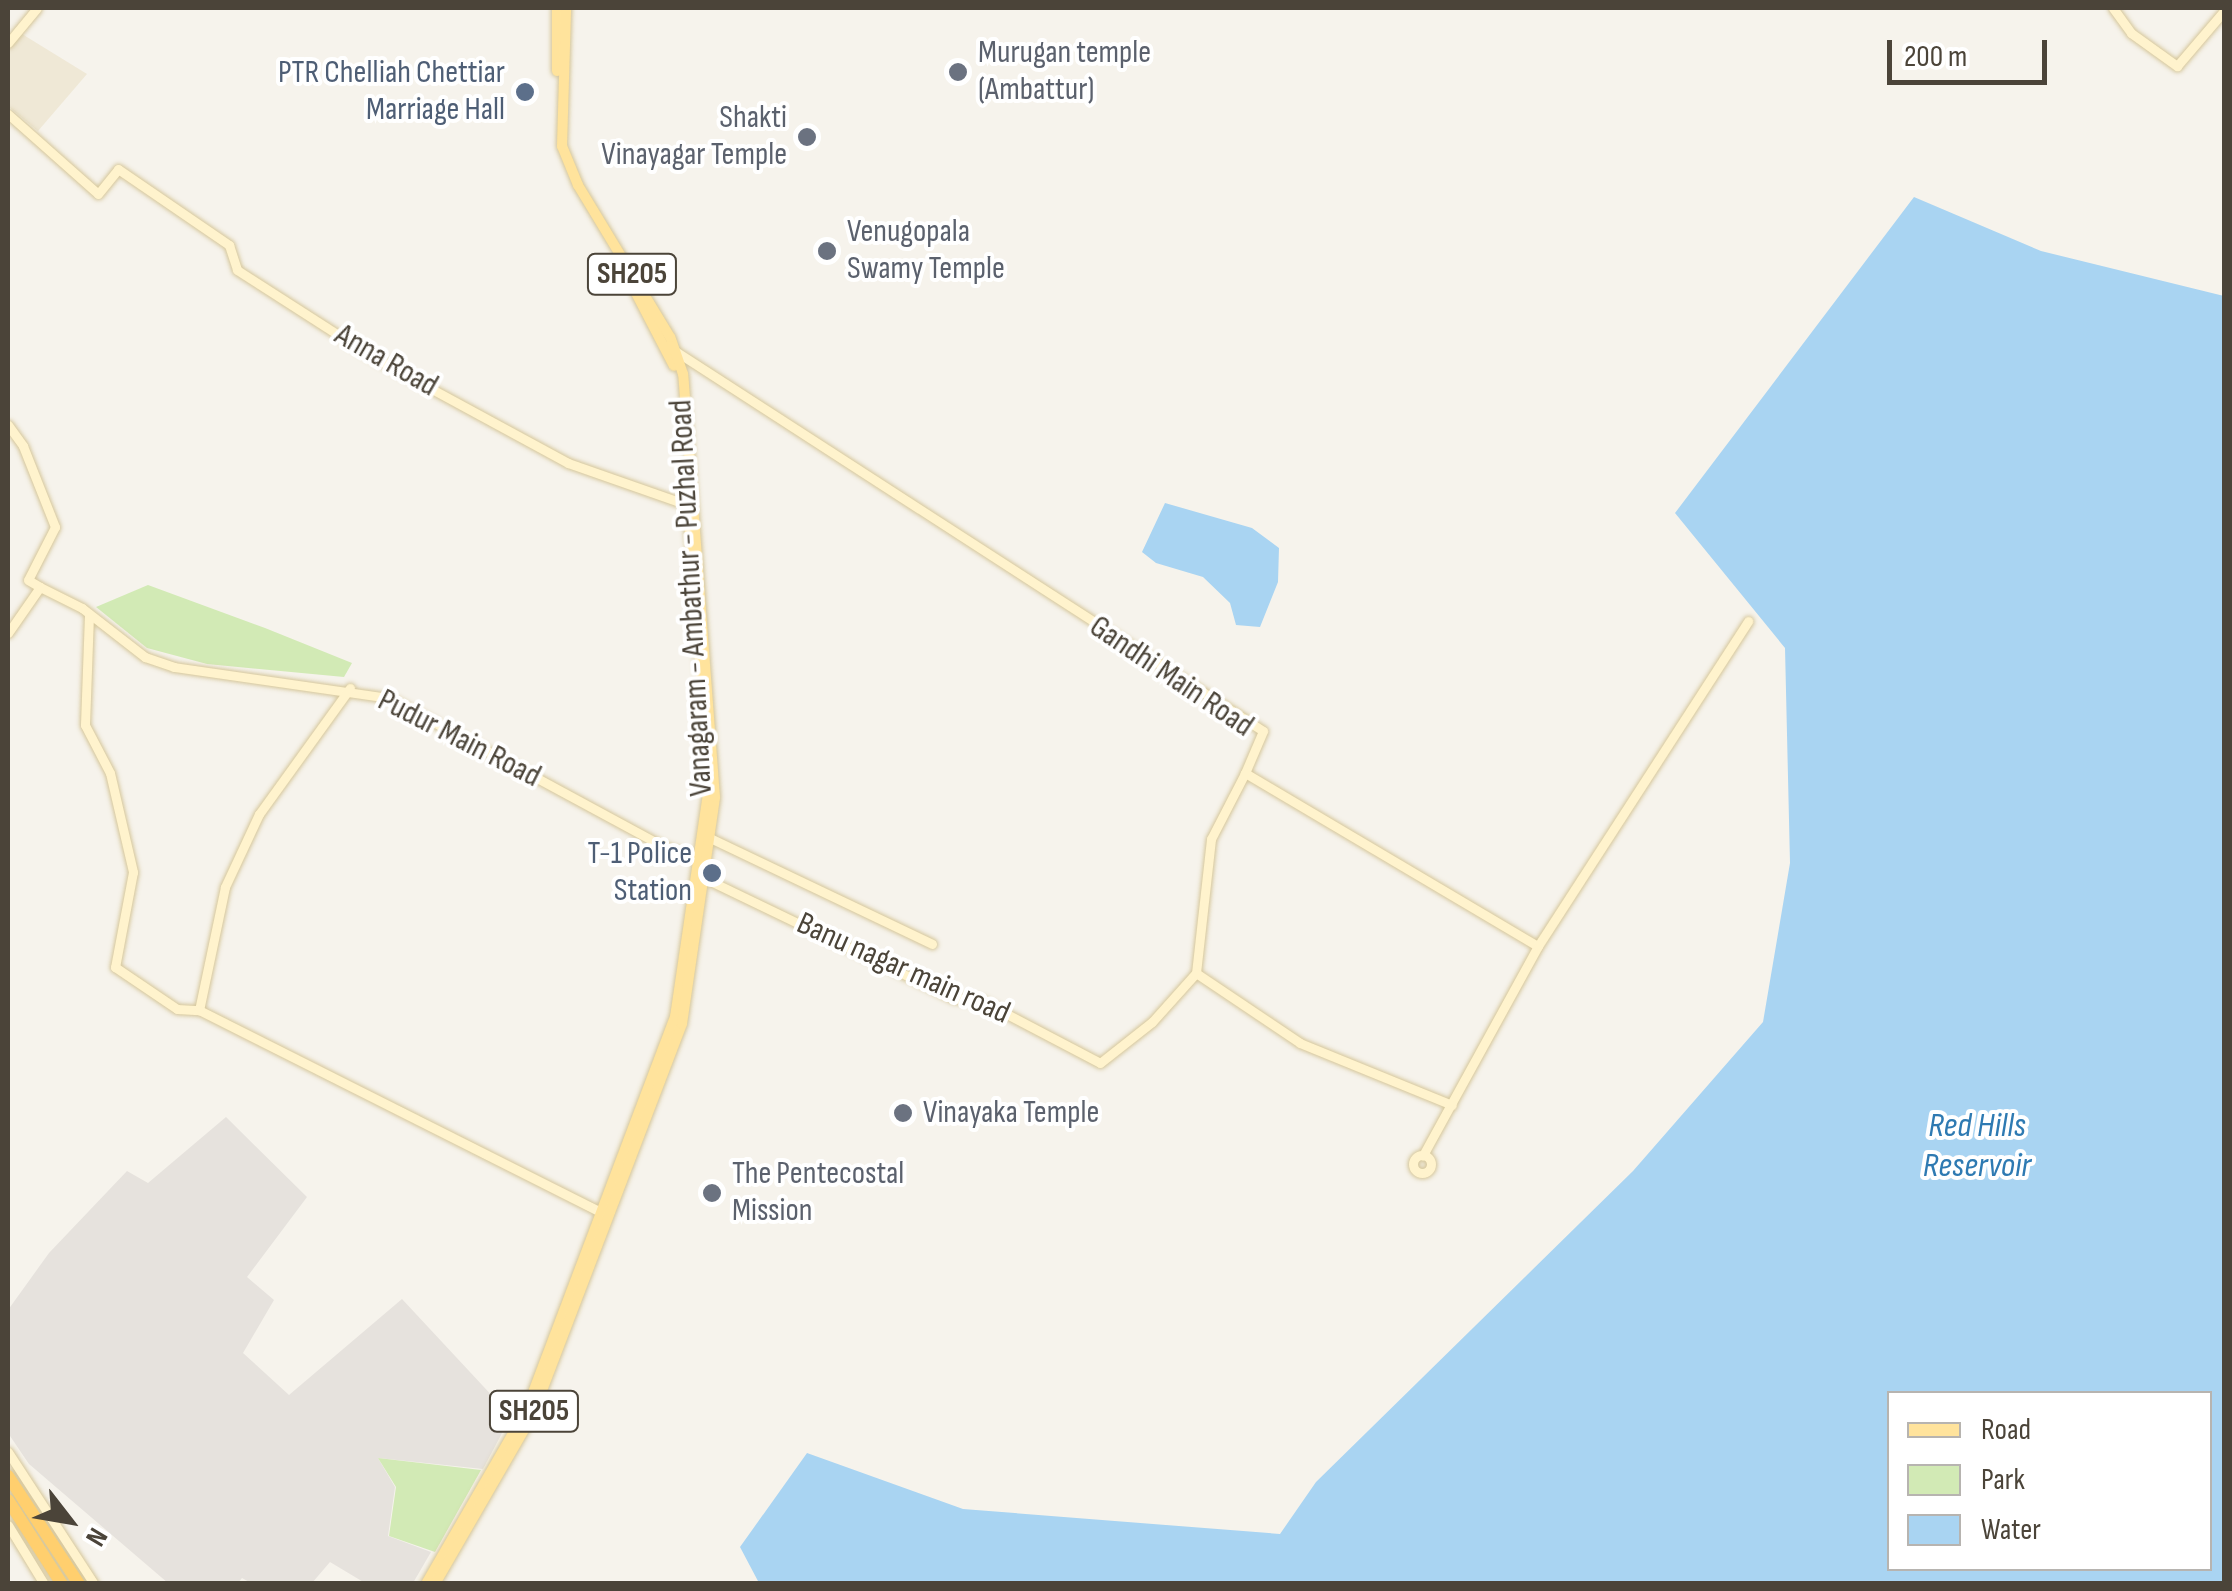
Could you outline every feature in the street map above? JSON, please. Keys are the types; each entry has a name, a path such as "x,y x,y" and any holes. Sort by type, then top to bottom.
{"highway":[{"path":"8,1476 79,1584"},
{"path":"8,1500 62,1584"}],"main road":[{"name":"Vanagaram - Ambathur - Puzhal Road","path":"436,1584 533,1414 674,1017 702,859 709,786 679,380 670,347 560,161 557,8"},
{"name":"Vanagaram - Ambathur - Puzhal Road","path":"566,8 562,146 578,185 683,374 716,778 710,838 702,859"},
{"path":"604,1220 682,1024 704,878 702,859"},
{"name":"Vanagaram - Ambathur - Puzhal Road","path":"426,1584 526,1411 604,1220"}],"street":[{"path":"8,43 37,8"},
{"path":"2113,8 2130,32 2176,66 2224,11"},
{"name":"Anna Road","path":"8,114 98,194 118,169 229,244 237,270 371,356 582,469 688,505"},
{"name":"Gandhi Main Road","path":"670,347 1125,648 1264,732 1245,772 1538,946"},
{"name":"Pudur Main Road","path":"8,425 23,446 55,523 28,580 90,615 145,657 187,671 350,688 389,698 664,847 702,859"},
{"path":"8,632 40,587"},
{"path":"90,615 83,655 85,724 110,773 133,872 115,966 177,1009 199,1010 604,1220"},
{"path":"1424,1155 1538,946 1748,621"},
{"path":"199,1010 233,870 259,814 350,688"},
{"path":"1245,772 1211,838 1196,972 1300,1043 1452,1105"},
{"path":"710,838 932,944"},
{"name":"Banu nagar main road","path":"704,878 953,998 982,1001 1100,1063 1152,1022 1196,972"},
{"path":"8,1452 94,1584"},
{"path":"8,1525 44,1584"}],"shaded area":[{"path":"22,34 87,74 38,131 8,106 8,51"},
{"path":"226,1117 307,1197 247,1277 274,1300 243,1353 289,1395 402,1299 511,1416 483,1469 378,1458 395,1487 388,1536 431,1552 413,1583 365,1583 330,1562 312,1583 251,1583 242,1578 238,1583 168,1583 29,1464 8,1433 8,1310 49,1253 127,1171 148,1183"}],"green space":[{"path":"148,585 352,663 344,677 207,664 147,648 96,607"},
{"path":"378,1458 481,1470 435,1552 389,1536 396,1487"}],"water":[{"name":"Red Hills Reservoir","path":"1914,197 2041,251 2224,296 2224,1583 759,1583 740,1547 807,1453 963,1509 1280,1534 1316,1482 1633,1171 1763,1022 1790,863 1785,648 1675,513"},
{"path":"1165,503 1252,528 1279,548 1278,582 1260,627 1236,625 1230,603 1203,577 1156,563 1142,552"}],"place":[{"name":"Murugan temple (Ambattur)","path":"958,72"},
{"name":"PTR Chelliah Chettiar Marriage Hall","path":"525,92"},
{"name":"Shakti Vinayagar Temple","path":"807,137"},
{"name":"Venugopala Swamy Temple","path":"827,251"},
{"name":"T-1 Police Station","path":"712,873"},
{"name":"Vinayaka Temple","path":"903,1113"},
{"name":"The Pentecostal Mission","path":"712,1193"}]}
